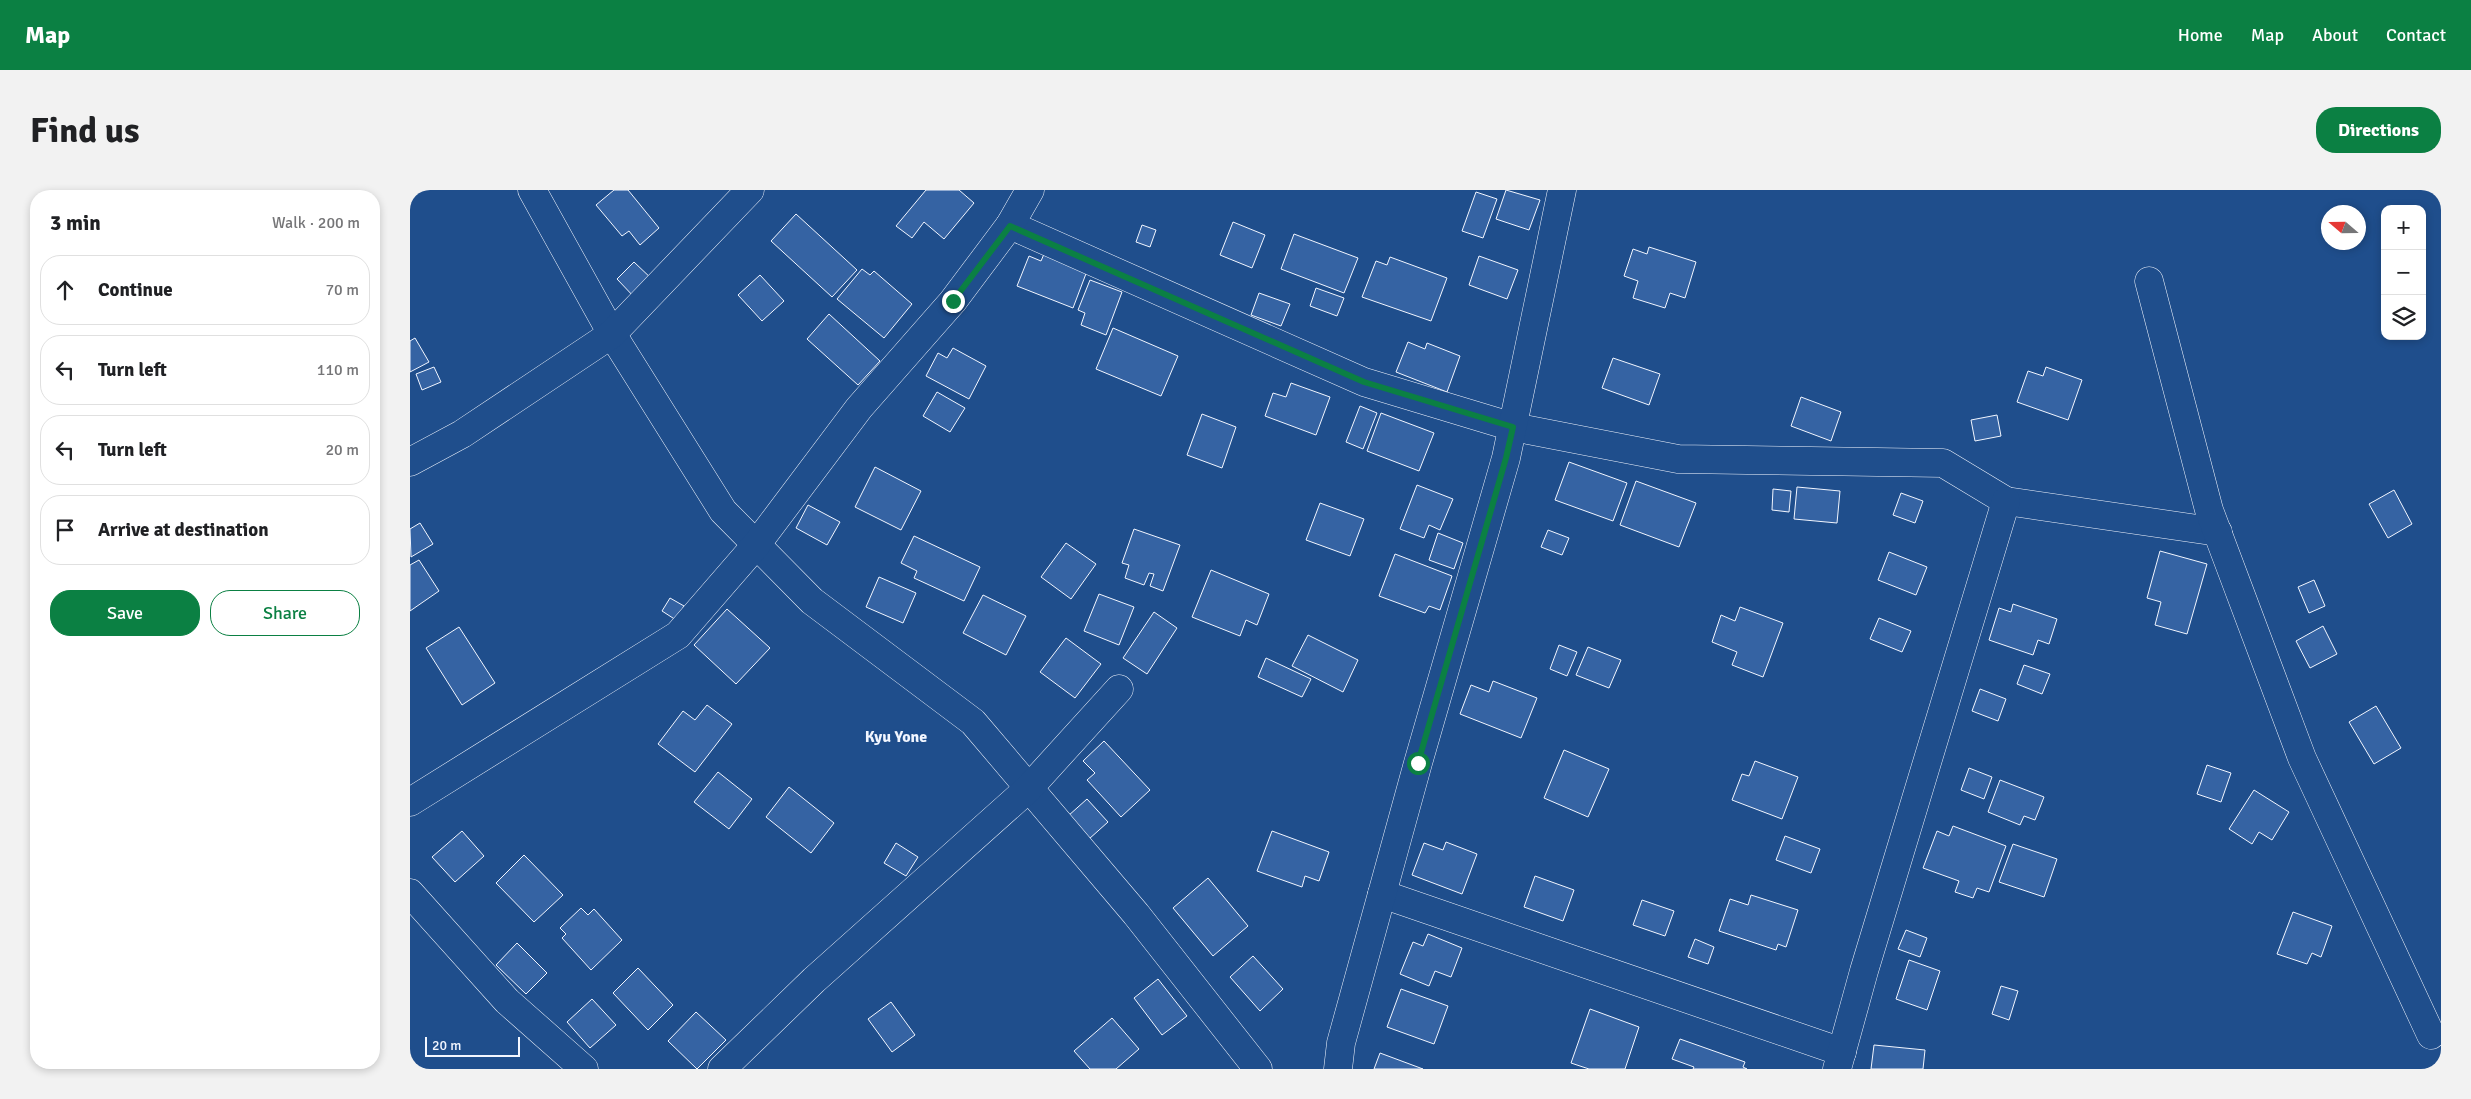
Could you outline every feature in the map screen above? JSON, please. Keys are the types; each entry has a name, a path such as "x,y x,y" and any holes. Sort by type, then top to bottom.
{"street":[{"path":"532,190 612,334 723,511 812,601 973,722 1136,914 1258,1069"},
{"path":"410,462 462,434 612,334 750,190"},
{"path":"410,802 678,635 756,545 859,408 953,301 1010,226 1030,190"},
{"path":"1338,1069 1341,1043 1506,458 1562,190"},
{"path":"1010,226 1364,382 1513,427 1678,458 1943,463 2006,501 2218,532"},
{"path":"2149,281 2210,510 2302,758 2431,1034"},
{"path":"1382,894 1839,1061 1864,971 2006,501"},
{"path":"722,1069 814,980 1030,788 1119,689"},
{"path":"410,893 507,1001 584,1069"}],"building":[{"path":"614,190 628,190 659,228 640,245 629,231 622,236 596,205"},
{"path":"926,190 959,190 974,203 944,239 924,222 912,238 896,226"},
{"path":"1506,190 1540,200 1529,230 1496,219"},
{"path":"1476,192 1497,199 1483,238 1462,231"},
{"path":"796,214 857,270 832,297 771,241"},
{"path":"1233,222 1265,235 1252,268 1220,255"},
{"path":"1142,225 1156,230 1150,247 1136,242"},
{"path":"1294,234 1358,258 1344,293 1281,269"},
{"path":"1649,247 1696,262 1685,298 1670,293 1665,308 1633,298 1638,281 1624,276 1633,249 1647,254"},
{"path":"1044,254 1087,271 1073,308 1017,286 1029,256 1041,261"},
{"path":"1479,256 1518,270 1507,299 1469,285"},
{"path":"1390,257 1447,278 1431,321 1362,297 1376,261 1387,265"},
{"path":"634,262 654,281 636,299 617,279"},
{"path":"862,269 870,275 874,271 912,304 884,338 837,299"},
{"path":"760,275 784,301 762,321 738,295"},
{"path":"1090,280 1122,292 1106,335 1081,325 1085,313 1078,310"},
{"path":"1316,288 1344,298 1337,316 1310,306"},
{"path":"1259,293 1290,304 1281,326 1251,315"},
{"path":"829,314 880,361 858,385 807,339"},
{"path":"1113,328 1178,356 1161,396 1096,369"},
{"path":"415,338 429,362 410,372 410,341"},
{"path":"1408,342 1425,349 1427,343 1460,356 1447,392 1396,372"},
{"path":"953,348 986,366 969,399 926,376 938,353 947,358"},
{"path":"1613,358 1660,374 1649,405 1602,388"},
{"path":"434,367 441,382 422,390 416,374"},
{"path":"2046,367 2082,380 2068,420 2017,402 2028,371 2043,376"},
{"path":"1291,383 1330,397 1316,435 1265,416 1273,393 1286,397"},
{"path":"937,392 965,408 950,432 923,416"},
{"path":"1801,397 1841,412 1831,441 1791,426"},
{"path":"1360,406 1377,413 1363,449 1346,442"},
{"path":"1381,413 1434,433 1419,471 1367,451"},
{"path":"1202,414 1236,427 1222,468 1187,455"},
{"path":"1997,415 2001,436 1975,441 1971,420"},
{"path":"1569,462 1627,483 1613,521 1555,500"},
{"path":"875,467 921,491 901,530 855,507"},
{"path":"1636,481 1696,503 1679,547 1620,525"},
{"path":"1417,485 1453,499 1440,530 1429,525 1424,538 1400,529"},
{"path":"1797,487 1840,491 1837,523 1794,519"},
{"path":"1773,489 1791,491 1789,512 1772,510"},
{"path":"2394,490 2412,524 2388,538 2369,504"},
{"path":"1901,493 1923,501 1915,523 1893,515"},
{"path":"1320,503 1364,519 1350,556 1306,540"},
{"path":"808,505 840,522 827,545 796,528"},
{"path":"420,523 433,544 411,557 410,529"},
{"path":"1134,529 1180,545 1163,591 1150,586 1154,574 1149,573 1144,585 1125,578 1129,565 1122,563"},
{"path":"1548,530 1569,538 1562,555 1541,547"},
{"path":"1438,533 1463,543 1454,569 1429,560"},
{"path":"914,536 980,567 964,601 914,578 917,571 901,563"},
{"path":"1066,543 1096,564 1071,599 1041,577"},
{"path":"2160,551 2207,564 2187,634 2155,625 2161,602 2147,598"},
{"path":"1889,552 1927,567 1916,595 1878,580"},
{"path":"1395,554 1452,576 1440,610 1429,606 1425,613 1379,596"},
{"path":"419,560 439,591 410,611 410,565"},
{"path":"1211,570 1269,594 1257,625 1246,620 1240,636 1192,617"},
{"path":"879,577 916,593 903,623 866,607"},
{"path":"2314,580 2325,606 2309,613 2298,587"},
{"path":"1099,594 1134,607 1119,645 1084,631"},
{"path":"983,595 1026,616 1006,655 963,633"},
{"path":"670,598 684,606 676,620 662,611"},
{"path":"2013,604 2057,619 2049,644 2038,640 2033,655 1989,640 1999,608 2011,612"},
{"path":"1740,607 1783,623 1763,677 1732,665 1737,652 1712,642 1721,615 1735,621"},
{"path":"727,609 770,648 736,684 694,645"},
{"path":"1154,612 1177,628 1147,674 1123,658"},
{"path":"1879,618 1911,631 1902,652 1870,639"},
{"path":"2323,626 2337,654 2310,668 2296,641"},
{"path":"459,627 495,683 462,705 426,648"},
{"path":"1308,635 1358,660 1343,692 1292,666"},
{"path":"1066,638 1101,664 1075,698 1040,672"},
{"path":"1559,645 1577,652 1567,676 1550,669"},
{"path":"1588,647 1621,660 1609,688 1576,675"},
{"path":"1266,658 1311,679 1302,697 1258,677"},
{"path":"2024,665 2050,674 2042,694 2017,684"},
{"path":"1493,681 1537,698 1521,738 1460,714 1471,685 1489,692"},
{"path":"1980,689 2006,699 1998,721 1972,711"},
{"path":"707,705 732,724 695,772 658,744 683,711 695,720"},
{"path":"2376,706 2401,748 2374,764 2349,722"},
{"path":"1104,741 1150,790 1121,817 1087,780 1095,773 1083,761"},
{"path":"1564,750 1609,769 1588,817 1544,798"},
{"path":"1755,761 1798,777 1782,819 1732,800 1742,774 1749,776"},
{"path":"2207,765 2231,773 2221,802 2197,794"},
{"path":"1969,768 1992,777 1984,799 1961,790"},
{"path":"718,772 752,799 729,829 694,802"},
{"path":"2000,780 2044,797 2035,820 2024,816 2020,825 1988,812"},
{"path":"789,787 834,823 811,853 766,817"},
{"path":"2254,790 2289,812 2272,840 2259,832 2252,844 2229,829"},
{"path":"1087,799 1108,822 1089,839 1068,816"},
{"path":"1953,826 2006,846 1989,892 1977,888 1973,898 1955,892 1959,881 1923,868 1937,831 1949,836"},
{"path":"462,831 484,856 455,882 432,857"},
{"path":"1272,831 1329,852 1319,881 1305,876 1302,887 1257,871"},
{"path":"1785,836 1820,849 1811,873 1776,860"},
{"path":"1446,842 1477,854 1462,894 1412,875 1424,843 1443,850"},
{"path":"896,843 918,857 906,876 884,863"},
{"path":"2013,844 2057,859 2044,897 1999,882"},
{"path":"524,855 563,895 534,922 496,883"},
{"path":"1535,876 1574,890 1563,921 1524,907"},
{"path":"1208,878 1248,926 1213,956 1173,908"},
{"path":"1751,895 1798,910 1786,947 1778,944 1776,950 1719,931 1730,899 1748,905"},
{"path":"1642,900 1674,911 1665,936 1633,925"},
{"path":"581,908 588,915 594,909 622,940 591,970 562,938 566,934 560,928"},
{"path":"2293,912 2332,926 2321,957 2312,953 2307,964 2277,954"},
{"path":"1906,930 1927,938 1920,957 1898,949"},
{"path":"1428,934 1462,948 1451,977 1435,971 1429,986 1400,974 1413,942 1423,946"},
{"path":"1695,939 1714,947 1708,964 1688,957"},
{"path":"517,943 547,973 526,994 496,965"},
{"path":"1253,956 1283,989 1260,1011 1230,977"},
{"path":"1909,960 1940,971 1927,1010 1896,999"},
{"path":"638,968 673,1005 648,1030 613,993"},
{"path":"1158,979 1187,1016 1162,1035 1134,998"},
{"path":"2001,986 2018,991 2009,1020 1992,1014"},
{"path":"1401,989 1448,1006 1434,1044 1387,1027"},
{"path":"592,999 616,1025 590,1048 567,1022"},
{"path":"891,1002 915,1035 892,1052 868,1019"},
{"path":"1590,1009 1639,1027 1625,1069 1589,1069 1571,1063"},
{"path":"696,1012 726,1040 697,1069 668,1041"},
{"path":"1112,1018 1139,1049 1116,1069 1090,1069 1074,1051"},
{"path":"1680,1039 1745,1062 1743,1067 1747,1069 1693,1069 1694,1067 1672,1059"},
{"path":"1874,1045 1925,1050 1923,1069 1871,1069"},
{"path":"1380,1053 1423,1069 1374,1069"}],"district":[{"name":"Kyu Yone","path":"896,737"}],"route":[{"path":"953,301 1010,226 1364,382 1513,427 1506,458 1418,763"}]}
